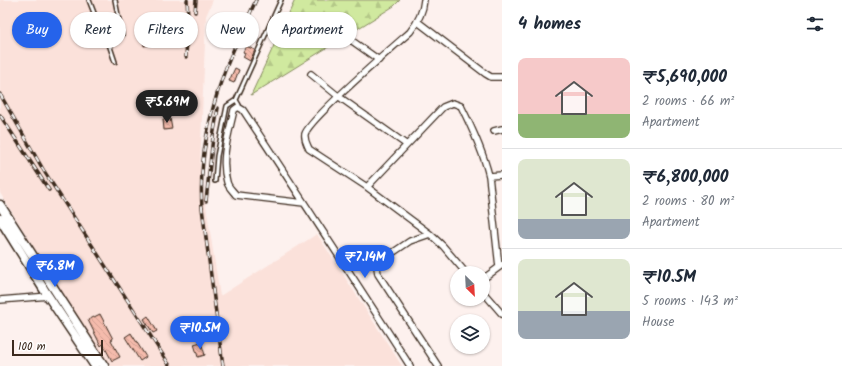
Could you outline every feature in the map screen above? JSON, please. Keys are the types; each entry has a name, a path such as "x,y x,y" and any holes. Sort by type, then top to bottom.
{"street":[{"path":"424,0 418,22 410,32 338,96 308,127 305,134 306,142 309,148 367,187 430,234 443,246 460,266"},
{"path":"418,22 486,74 502,77"},
{"path":"357,45 378,60"},
{"path":"311,74 338,96 407,145"},
{"path":"367,187 443,107 453,103 461,106 473,131 486,165 488,176 501,266 490,274"},
{"path":"304,203 236,195 227,184 224,165 227,140 234,110 238,107 243,110 304,203 410,366"},
{"path":"494,131 502,128"},
{"path":"488,176 502,176"},
{"path":"0,204 104,366"},
{"path":"0,219 48,296 96,366"},
{"path":"430,234 403,245 378,262 377,268 378,274 438,366"},
{"path":"0,300 48,296 56,292"},
{"path":"490,300 502,314"}],"lane":[{"path":"89,0 94,12"},
{"path":"115,0 117,12"},
{"path":"215,181 217,156 227,106 236,100 281,0"},
{"path":"110,48 114,62"},
{"path":"236,100 239,105 238,107"}],"shaded area":[{"path":"0,0 213,0 208,12 206,12 200,167 220,296 317,234 402,366 111,366 91,339 0,193"}],"green space":[{"path":"295,0 400,0 394,6 357,29 357,12 289,12"},
{"path":"273,48 327,48 251,95"}],"building":[{"path":"245,48 255,50 250,61 243,57 245,53 243,52"},
{"path":"235,68 239,70 234,83 229,81"},
{"path":"170,118 172,129 164,130 163,119"},
{"path":"100,314 113,339 111,340 120,357 112,361 103,344 101,346 88,320"},
{"path":"148,316 157,331 153,333 144,319"},
{"path":"131,333 146,357 140,361 125,337"},
{"path":"201,342 205,355 198,357 194,344"}],"railway":[{"path":"186,57 188,17 187,0"},
{"path":"195,12 196,0"},
{"path":"223,366 202,208 201,191 203,158 209,124 223,76 256,0"},
{"path":"0,94 44,171 170,366"},
{"path":"206,201 213,137 218,108"},
{"path":"0,115 49,190"}]}
